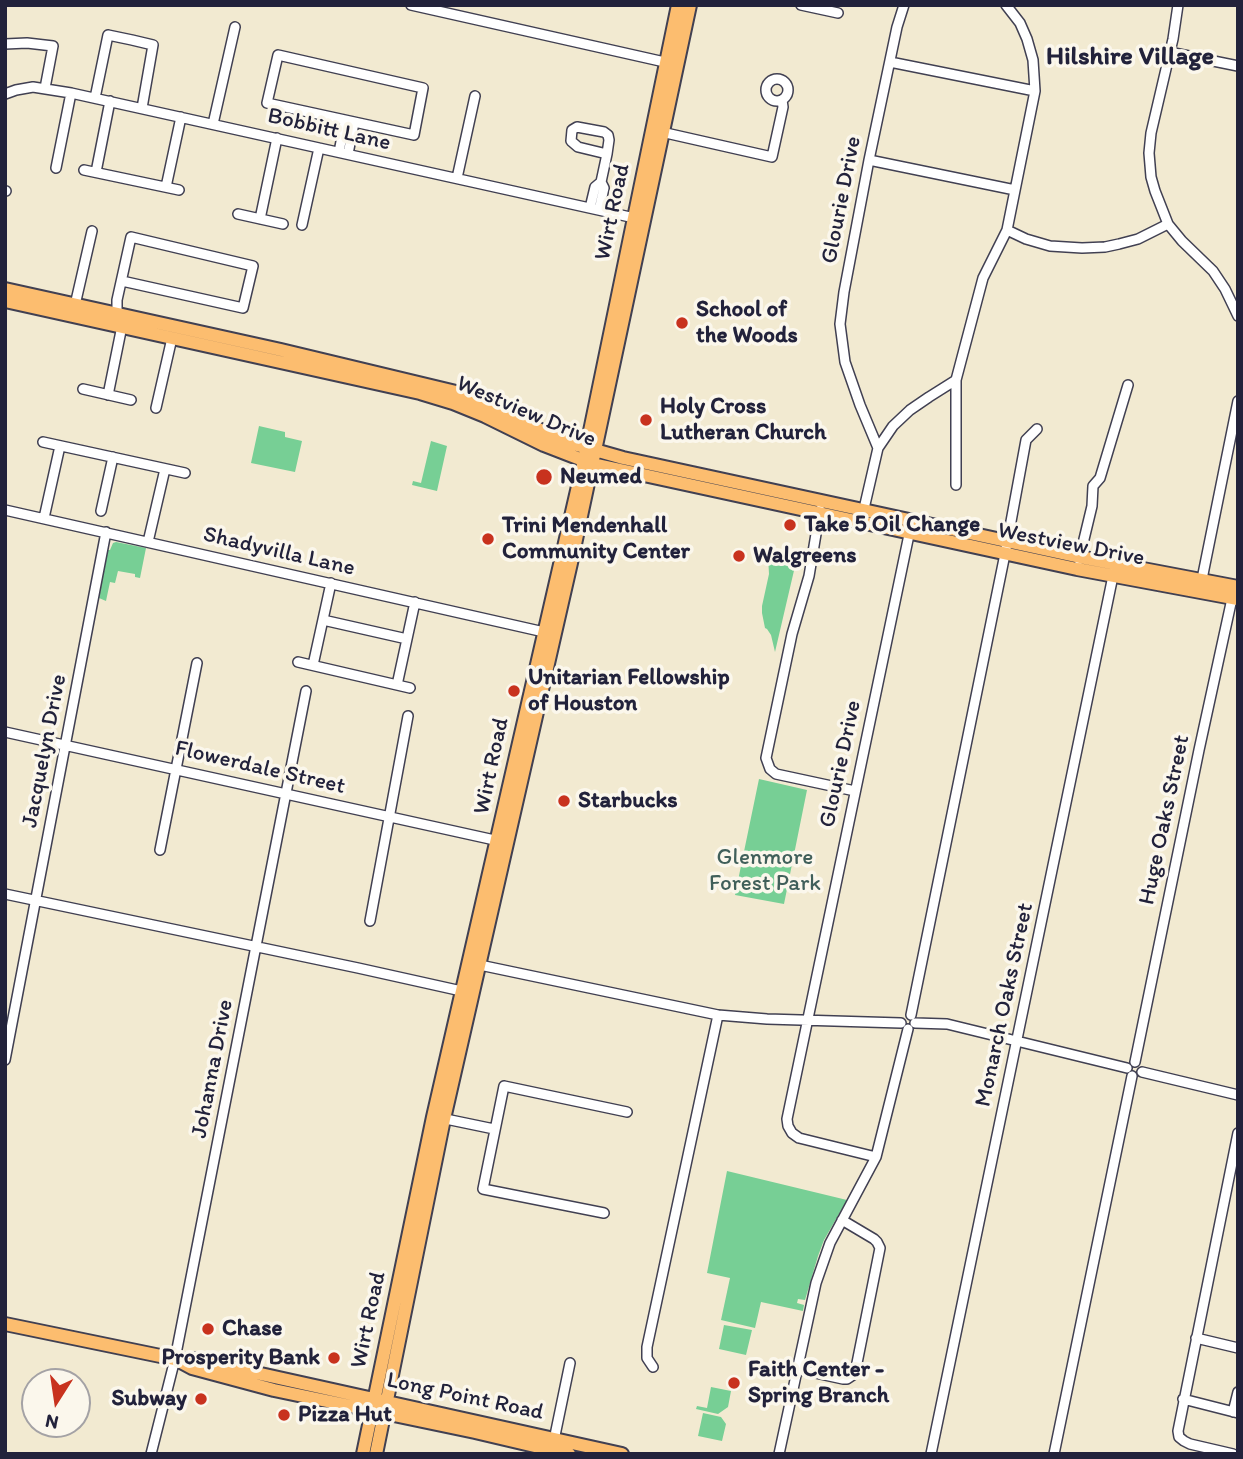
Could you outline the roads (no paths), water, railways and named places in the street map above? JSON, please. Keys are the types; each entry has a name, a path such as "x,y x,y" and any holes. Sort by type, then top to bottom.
{"main road":[{"name":"Wirt Road","path":"672,64 678,5"},
{"name":"Wirt Road","path":"502,842 534,731 638,219 672,64 690,5"},
{"name":"Westview Drive","path":"5,289 122,327 172,338 191,336"},
{"name":"Westview Drive","path":"5,300 58,307 75,305 117,314 191,336 455,397 487,411 544,445 589,456 910,528 1236,593"},
{"name":"Wirt Road","path":"363,1454 379,1406 439,1118 502,842 544,632 589,456"},
{"name":"Long Point Road","path":"5,1324 175,1359 193,1359 475,1432 618,1453"},
{"name":"Wirt Road","path":"376,1454 379,1406"},
{"name":"Long Point Road","path":"553,1444 569,1454"}],"street":[{"path":"411,5 672,64"},
{"name":"Glourie Drive","path":"878,448 845,362 840,324 869,160 904,5"},
{"path":"956,485 956,380 983,278 1006,230 1035,91 1033,60 1027,39 1020,23 1006,5"},
{"path":"1178,5 1149,153 1155,191 1168,224 1213,271 1238,316"},
{"path":"807,6 838,13"},
{"path":"213,124 235,27"},
{"path":"95,98 108,35 132,40 153,45 142,108"},
{"path":"5,44 53,46 44,88"},
{"path":"1169,52 1238,65"},
{"path":"278,55 423,88 414,135 349,122 267,103 278,55"},
{"path":"890,62 1035,91"},
{"name":"Bobbitt Lane","path":"5,94 25,88 71,93 638,219"},
{"path":"56,168 71,93"},
{"path":"457,178 475,96"},
{"path":"658,131 772,157 783,107 782,100"},
{"path":"96,172 110,101"},
{"path":"166,187 181,117"},
{"path":"343,153 349,122"},
{"path":"260,219 277,138"},
{"path":"302,225 318,148"},
{"path":"595,209 595,187 601,182 607,154"},
{"path":"869,160 1015,190"},
{"path":"85,170 179,190"},
{"path":"238,214 283,224"},
{"path":"1006,230 1050,246 1082,248 1105,247 1138,239 1168,224"},
{"path":"75,305 92,231"},
{"path":"117,314 117,300 131,237 253,266 243,308 122,281"},
{"path":"108,395 122,327"},
{"path":"156,408 172,338"},
{"path":"862,517 878,448 893,426 910,410 956,380"},
{"path":"1078,563 1093,486 1100,478 1128,385"},
{"path":"83,389 131,400"},
{"path":"1200,586 1238,401"},
{"path":"779,1454 816,1283 830,1243 876,1157 909,1022 1026,440 1037,429"},
{"path":"43,442 185,473"},
{"path":"44,518 61,446"},
{"path":"101,511 113,457"},
{"path":"148,542 165,468"},
{"path":"821,508 766,758 770,769 776,774 855,790"},
{"name":"Shadyvilla Lane","path":"5,510 544,632"},
{"name":"Glourie Drive","path":"876,1157 799,1138 788,1126 788,1109 910,528"},
{"name":"Jacquelyn Drive","path":"5,1060 106,532"},
{"name":"Monarch Oaks Street","path":"931,1454 1114,570"},
{"path":"313,665 331,583"},
{"name":"Huge Oaks Street","path":"1054,1454 1132,1069 1236,593"},
{"path":"397,685 415,602"},
{"path":"323,620 407,639"},
{"path":"298,662 410,688"},
{"path":"160,850 197,663"},
{"name":"Johanna Drive","path":"150,1454 175,1359 306,691"},
{"path":"370,921 408,716"},
{"name":"Flowerdale Street","path":"5,732 502,842"},
{"path":"5,894 467,992"},
{"path":"474,964 718,1015 947,1024 1132,1069 1141,1065 1142,1072 1238,1095"},
{"path":"653,1367 647,1358 647,1348 718,1015"},
{"path":"604,1213 483,1189 504,1086 627,1112"},
{"path":"439,1118 495,1129"},
{"path":"1233,1454 1184,1441 1179,1437 1178,1425 1238,1132"},
{"path":"797,1369 843,1379 850,1377 856,1368 880,1248 874,1239 842,1220"},
{"path":"1196,1338 1238,1348"},
{"path":"553,1444 570,1363"},
{"path":"1183,1399 1236,1413 1238,1392"}],"place":[{"name":"School of the Woods","path":"682,323"},
{"name":"Holy Cross Lutheran Church","path":"646,420"},
{"name":"Neumed","path":"544,477"},
{"name":"Take 5 Oil Change","path":"790,525"},
{"name":"Trini Mendenhall Community Center","path":"488,539"},
{"name":"Walgreens","path":"739,556"},
{"name":"Unitarian Fellowship of Houston","path":"514,691"},
{"name":"Starbucks","path":"564,801"},
{"name":"Chase","path":"208,1329"},
{"name":"Prosperity Bank","path":"334,1358"},
{"name":"Faith Center - Spring Branch","path":"734,1383"},
{"name":"Subway","path":"201,1399"},
{"name":"Pizza Hut","path":"284,1415"}],"district":[{"name":"Hilshire Village","path":"1130,57"}],"park label":[{"name":"Glenmore Forest Park","path":"765,871"}]}
